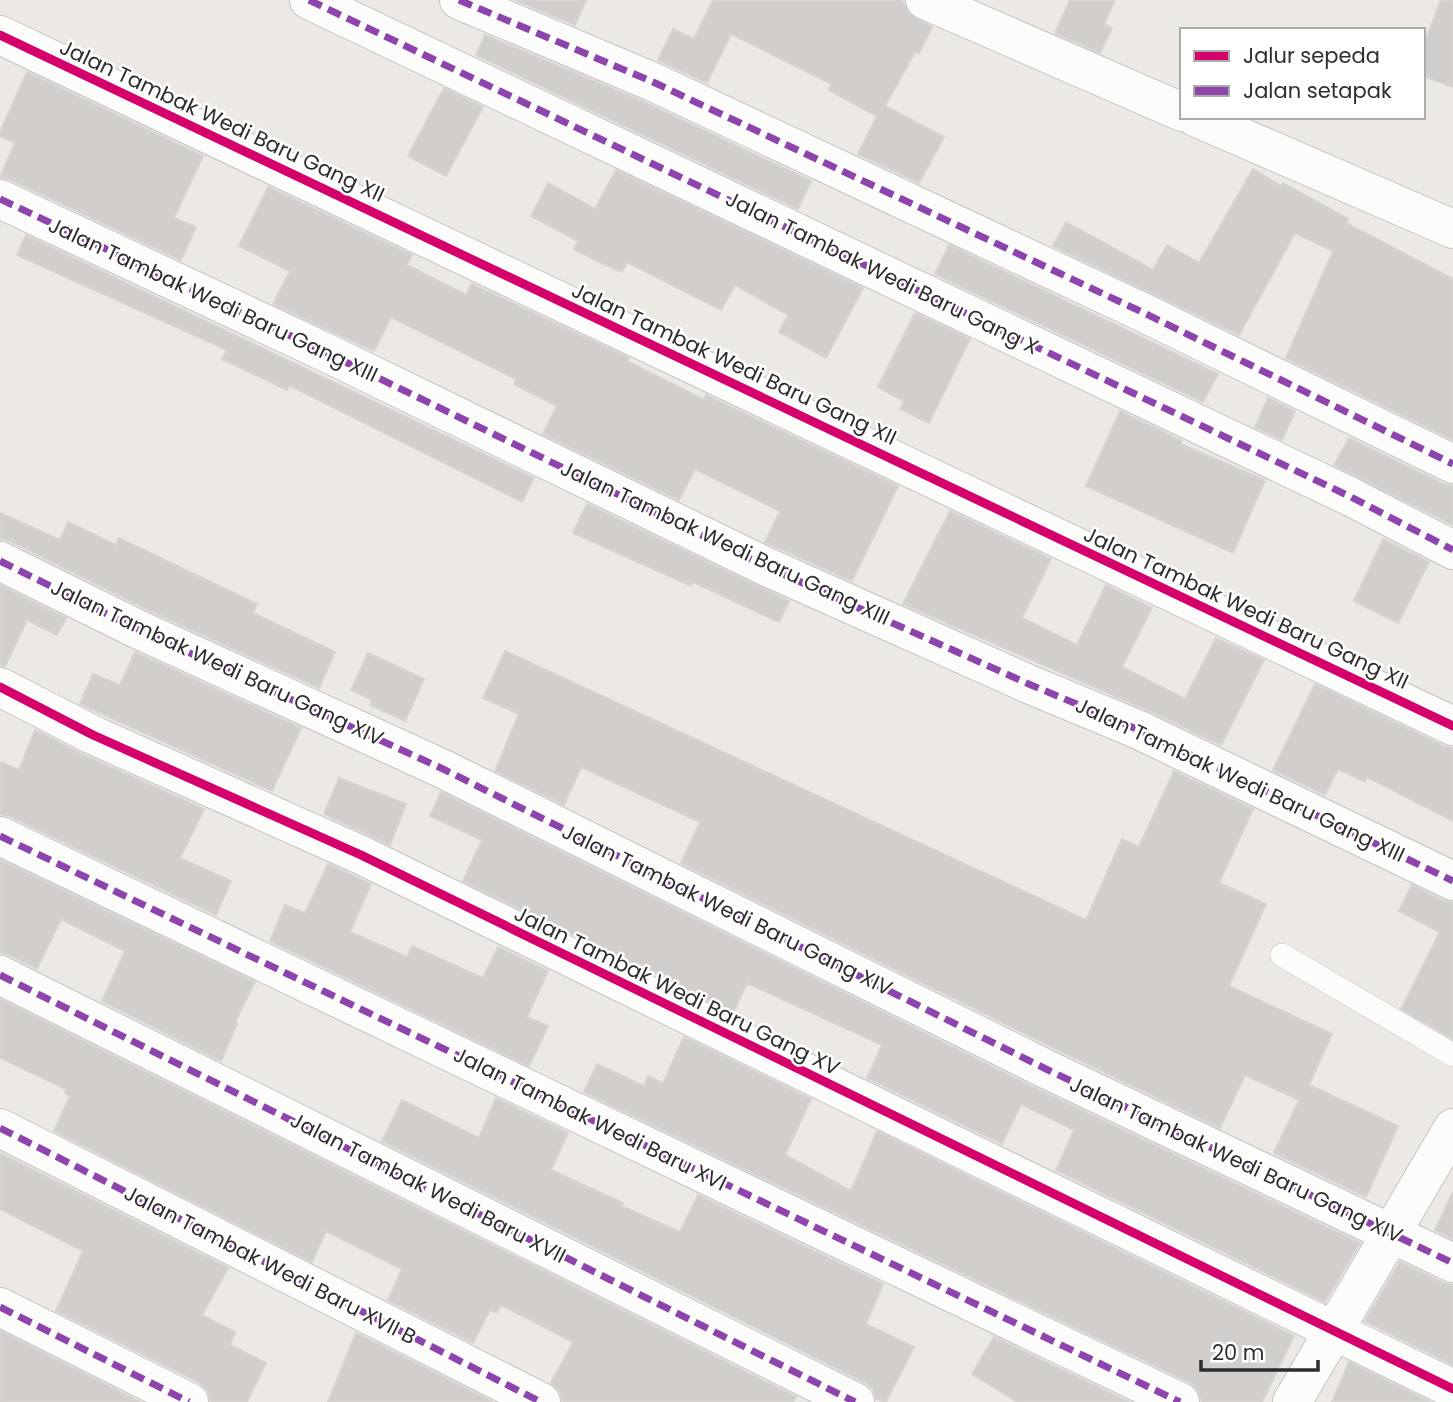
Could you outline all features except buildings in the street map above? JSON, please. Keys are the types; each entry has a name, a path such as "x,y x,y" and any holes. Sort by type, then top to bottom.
{"street":[{"name":"Jalan Tambak Wedi Baru Gang X","path":"309,0 1351,497 1453,550"},
{"path":"459,0 653,82 1144,313 1453,464"},
{"path":"925,0 1180,110"},
{"name":"Jalan Tambak Wedi Baru Gang XII","path":"0,35 1453,726"},
{"path":"1200,119 1453,229"},
{"name":"Jalan Tambak Wedi Baru Gang XIII","path":"0,199 329,354 767,567 1031,685 1139,730 1453,881"},
{"name":"Jalan Tambak Wedi Baru Gang XIV","path":"0,561 133,627 441,768 1046,1069 1453,1263"},
{"name":"Jalan Tambak Wedi Baru Gang XV","path":"0,687 93,735 361,855 1453,1389"},
{"name":"Jalan Tambak Wedi Baru XVI","path":"0,836 1180,1402"},
{"name":"Jalan Tambak Wedi Baru XVII","path":"0,975 855,1402"},
{"name":"Jalan Tambak Wedi Baru XVII B","path":"0,1128 541,1402"},
{"path":"1292,1402 1453,1128"},
{"path":"0,1307 168,1397"}],"lane":[{"path":"1282,955 1453,1055"}],"marked path":[{"path":"309,0 1351,497 1453,550"},
{"path":"459,0 653,82 1144,313 1453,464"},
{"path":"0,199 329,354 767,567 1031,685 1139,730 1453,881"},
{"path":"0,561 133,627 441,768 1046,1069 1453,1263"},
{"path":"0,836 1180,1402"},
{"path":"0,975 855,1402"},
{"path":"0,1128 541,1402"},
{"path":"0,1307 189,1402"}],"cycle path":[{"path":"0,35 1453,726"},
{"path":"0,687 93,735 361,855 1453,1389"}]}
